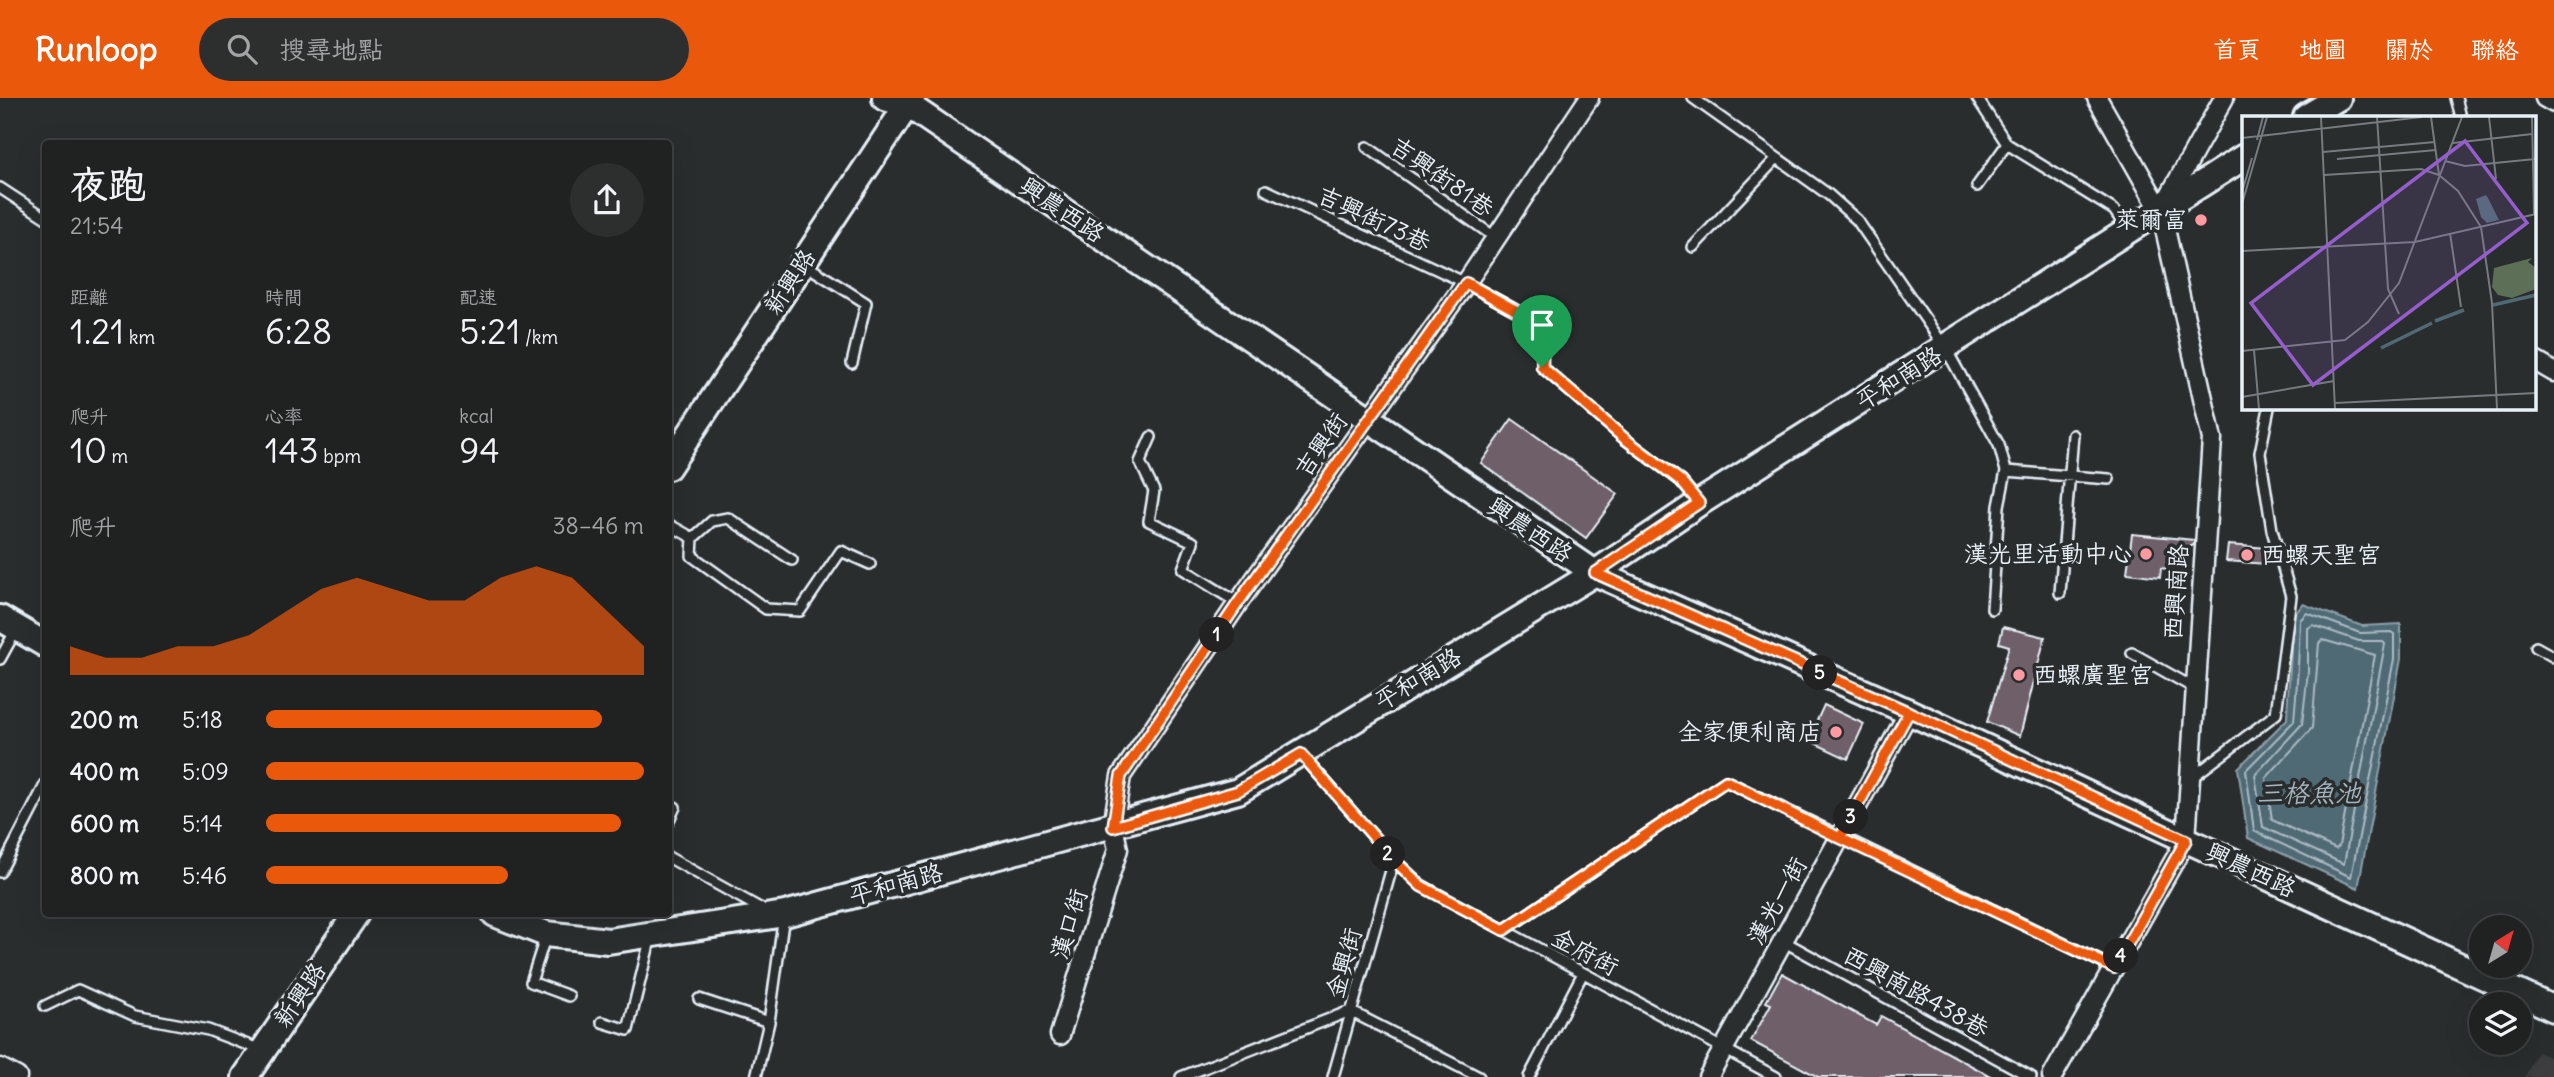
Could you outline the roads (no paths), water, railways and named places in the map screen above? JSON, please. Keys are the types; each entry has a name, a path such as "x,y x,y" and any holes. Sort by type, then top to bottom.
{"main road":[{"path":"2308,116 2338,98"},
{"name":"新興路","path":"672,461 803,263 902,100"},
{"name":"興農西路","path":"902,100 1368,421 1595,573 1909,712 2554,1009"},
{"name":"平和南路","path":"505,917 546,934 608,941 779,915 1113,827 1238,791 1595,573 1699,503 1946,349 2242,158"},
{"path":"8,623 42,638"},
{"name":"新興路","path":"245,1077 354,917"}],"street":[{"name":"吉興街","path":"1113,827 1121,776 1238,603 1466,283 1589,98"},
{"name":"西興南路","path":"2052,1077 2186,840 2193,688 2212,439 2161,211 2097,98"},
{"path":"2161,211 2224,98"},
{"path":"2545,98 2554,103"},
{"path":"2536,361 2554,372"},
{"name":"漢光一街","path":"1708,1077 1909,712"},
{"name":"漢口街","path":"1060,1035 1118,849 1113,827"},
{"path":"0,1068 17,1077"}],"lane":[{"path":"1693,98 1829,195 1857,220 1946,349 1999,445 2006,471 1999,506 1992,609"},
{"path":"1977,98 2007,144 2114,210 2128,230"},
{"path":"2456,98 2460,116"},
{"path":"1977,187 2007,144"},
{"name":"吉興街81巷","path":"1367,147 1496,238"},
{"path":"1693,247 1777,158"},
{"path":"0,188 42,215"},
{"name":"吉興街73巷","path":"1266,190 1466,283 1537,322 1543,338 1542,367 1625,439 1681,481 1699,503"},
{"path":"803,263 866,303 852,363"},
{"path":"2189,780 2276,713 2291,596 2272,530 2260,453 2269,410"},
{"path":"2060,593 2074,435"},
{"path":"1151,437 1140,462 1154,491 1149,522 1193,542 1182,569 1238,603"},
{"path":"2006,471 2109,479"},
{"path":"792,560 728,518 712,521 694,538 692,556 766,609 800,611 841,551 870,564"},
{"path":"672,526 694,538"},
{"path":"0,659 8,623"},
{"path":"2536,647 2554,657"},
{"path":"2132,653 2193,688"},
{"name":"金府街","path":"1301,754 1394,860 1421,886 1776,1077"},
{"path":"1504,930 1726,781 2114,968"},
{"path":"0,873 42,791"},
{"path":"672,813 675,807"},
{"path":"672,860 779,915 769,1021 756,1077"},
{"name":"金興街","path":"1333,1077 1394,860"},
{"path":"546,934 531,982 569,996"},
{"path":"602,1022 628,1030 651,934"},
{"name":"西興南路438巷","path":"1783,941 2031,1077"},
{"path":"1529,1077 1583,973"},
{"path":"45,1006 78,990 135,1016 208,1030 263,1050"},
{"path":"699,999 769,1021"},
{"path":"1181,1077 1350,1011 1479,1077"}],"water":[{"name":"三格魚池","path":"2303,604 2362,626 2401,624 2401,659 2358,888 2248,838 2238,768 2287,719 2293,616"}],"place":[{"name":"萊爾富","path":"2201,220"},
{"name":"漢光里活動中心","path":"2146,554"},
{"name":"西螺天聖宮","path":"2247,555"},
{"name":"西螺廣聖宮","path":"2019,675"},
{"name":"全家便利商店","path":"1836,732"}]}
